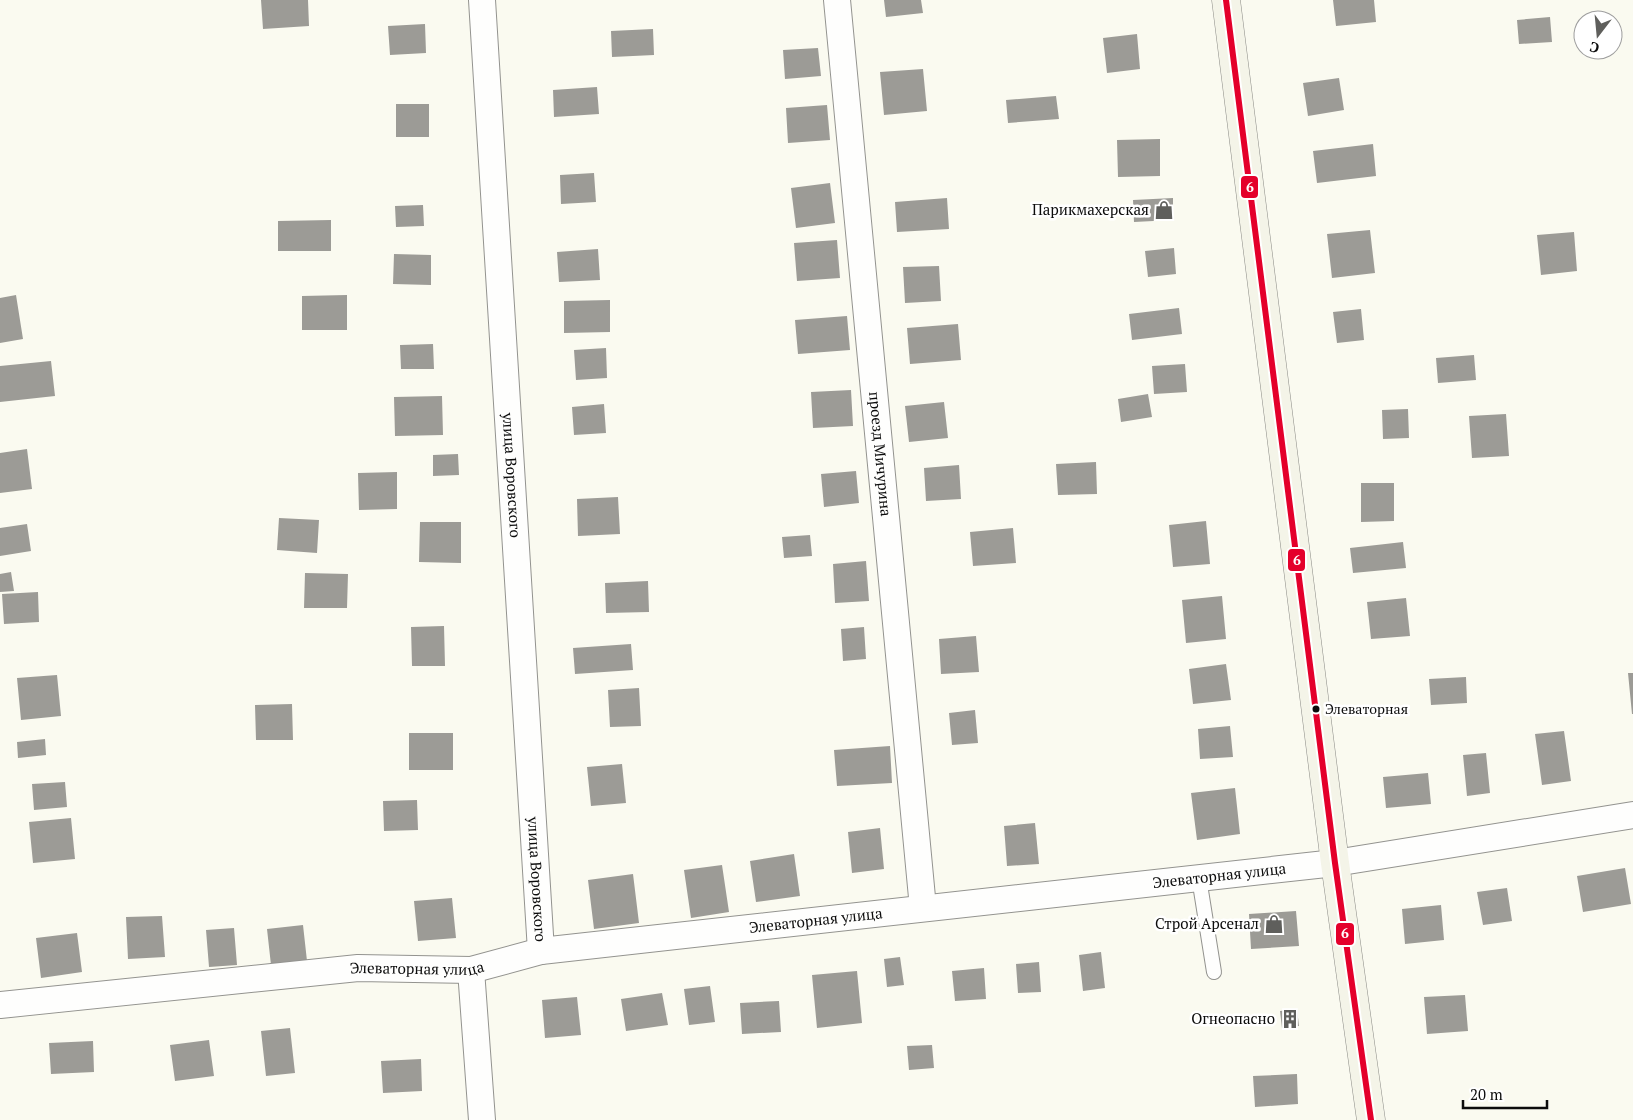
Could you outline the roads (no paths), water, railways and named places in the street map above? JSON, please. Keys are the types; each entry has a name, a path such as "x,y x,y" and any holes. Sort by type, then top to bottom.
{"street":[{"name":"улица Воровского","path":"482,0 541,950"},
{"name":"проезд Мичурина","path":"837,0 923,908"},
{"path":"1226,0 1335,863 1371,1120"},
{"name":"Элеваторная улица","path":"0,1005 358,968 471,970 541,950 1335,863 1633,816"},
{"path":"471,970 482,1120"}],"lane":[{"path":"1199,878 1214,972"}],"place":[{"name":"Парикмахерская","path":"1164,210"},
{"name":"Элеваторная","path":"1316,709"},
{"name":"Строй Арсенал","path":"1274,924"},
{"name":"Огнеопасно","path":"1290,1019"}]}
